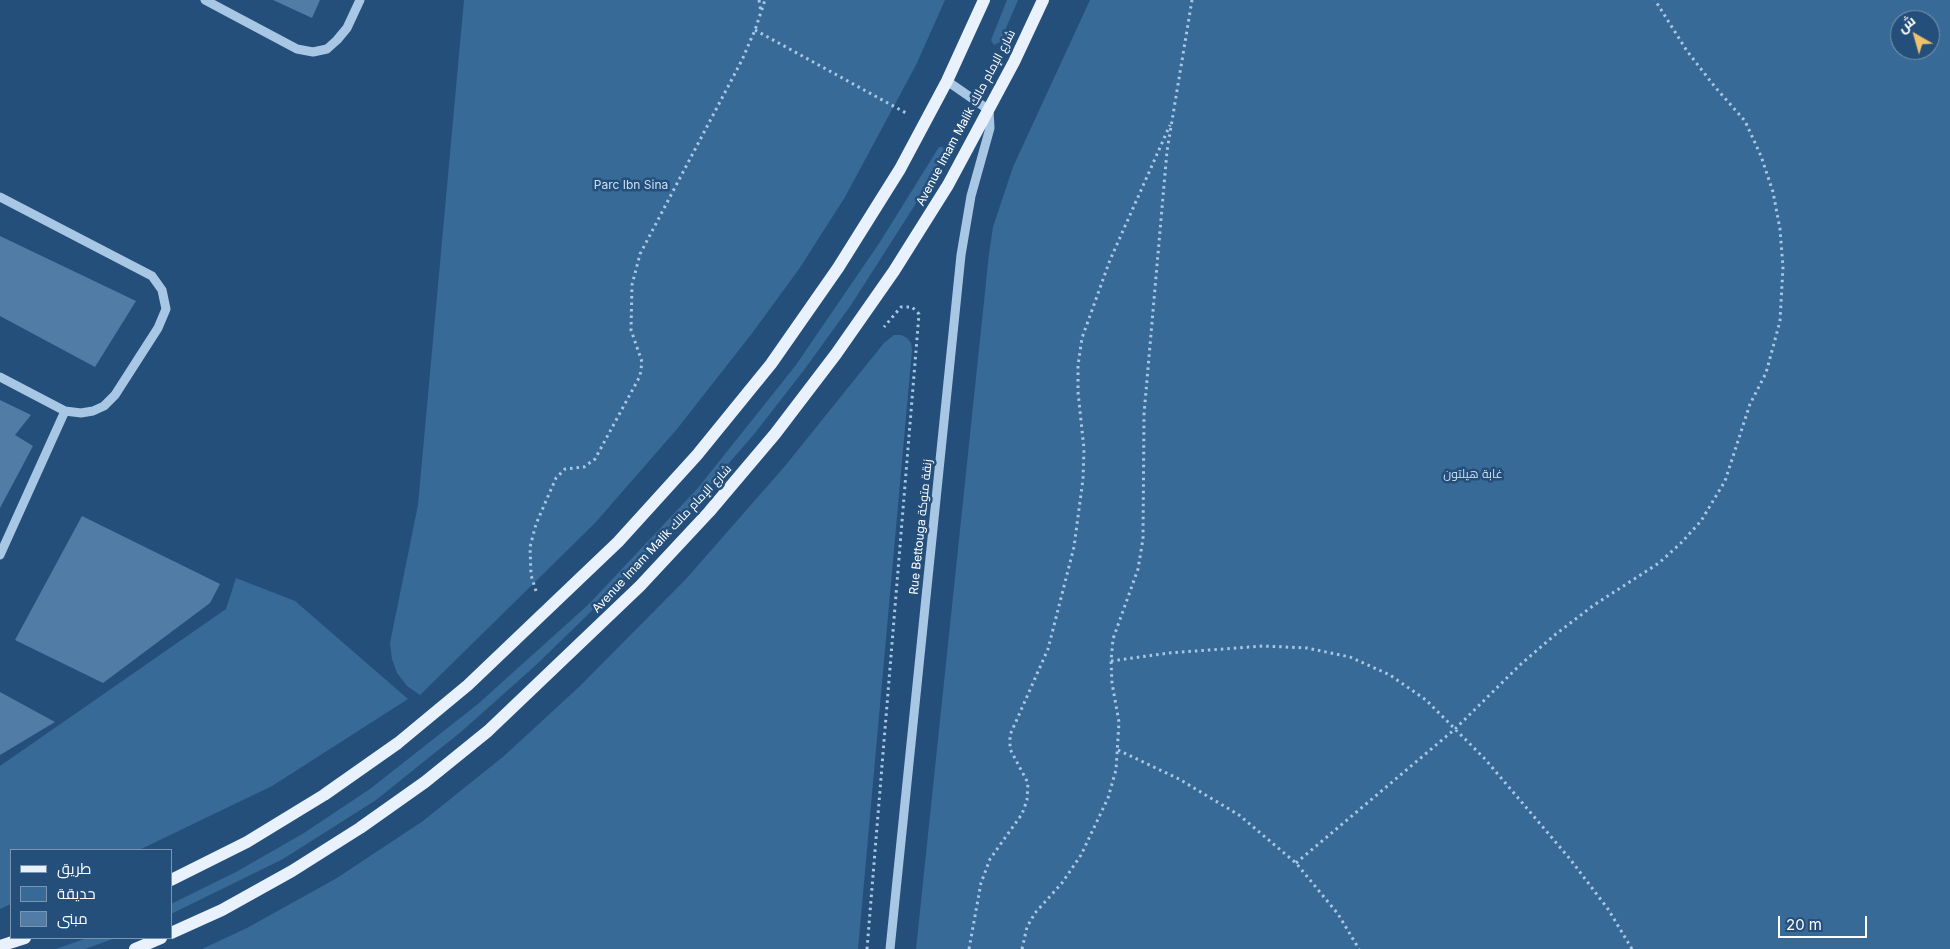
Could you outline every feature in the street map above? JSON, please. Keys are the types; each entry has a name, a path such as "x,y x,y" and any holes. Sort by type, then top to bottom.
{"main road":[{"path":"172,880 247,842 324,795 398,743 468,685 618,542 697,455 771,364 838,268 900,169 947,81 984,0"},
{"name":"Avenue Imam Malik شارع الإمام مالك","path":"172,933 222,910 292,871 360,828 425,782 488,732 640,586 710,512 757,456 836,354 894,271 948,186 989,110 1043,0"},
{"path":"0,946 22,939"},
{"path":"135,949 159,939"}],"street":[{"path":"205,0 297,49 313,52 327,49 337,40 347,28 360,0"},
{"path":"947,81 989,110"},
{"name":"Rue Bettouga زنقة متوكة","path":"890,949 961,255 971,196 988,138 989,110"},
{"path":"0,197 152,276 162,290 166,309 158,328 115,395 104,406 81,413 65,411 0,377"},
{"path":"0,555 65,411"}],"path":[{"path":"760,0 762,13"},
{"path":"546,612 536,594 531,575 530,548 536,524 560,473 569,468 584,467 595,458 640,376 642,362 631,330 635,268 755,30 765,0"},
{"path":"1022,949 1028,927 1036,913 1067,876 1097,824 1116,770 1119,722 1111,661 1114,640 1138,569 1143,539 1144,414 1172,120 1192,0"},
{"path":"1296,863 1455,729 1521,664 1556,634 1594,605 1658,562 1681,543 1701,521 1725,481 1750,404 1766,373 1780,321 1784,268 1780,229 1773,192 1745,121 1687,51 1655,0"},
{"path":"755,30 924,122"},
{"path":"969,949 981,883 990,859 1022,814 1027,800 1028,783 1015,762 1010,749 1010,735 1048,649 1074,547 1083,479 1084,449 1078,392 1078,365 1082,338 1110,260 1172,120"},
{"path":"866,949 919,314 912,307 901,307 879,333"},
{"path":"1111,661 1169,653 1254,647 1307,648 1350,658 1390,675 1426,700 1485,759 1570,859 1608,909 1632,949"},
{"path":"1118,750 1179,779 1239,815 1296,863 1338,914 1359,949"}],"green space":[{"name":"Parc Ibn Sina","path":"464,0 945,0 916,65 845,197 799,269 753,332 677,429 595,523 420,695 407,686 397,673 392,659 390,643 418,505"},
{"path":"1007,0 1018,0 1000,42 994,45 991,40"},
{"name":"غابة هيلتون","path":"1090,0 1950,0 1950,949 916,949 993,227 1013,167"},
{"path":"939,147 943,147 945,153 929,183 851,305 804,370 755,433 683,516 607,596 536,665 462,731 376,800 283,859 172,914 172,904 236,872 304,833 370,789 478,704 589,604 698,488 796,365 880,242"},
{"path":"894,335 901,335 907,338 911,343 912,350 858,949 202,949 247,928 337,878 423,821 504,756 580,686 686,579 785,466 884,343"},
{"path":"236,578 295,601 408,699 272,786 141,849 10,849 10,904 0,909 0,766 226,609"},
{"path":"84,939 112,939 85,949 56,949"}],"building":[{"path":"273,0 320,0 312,18"},
{"path":"0,236 136,301 95,367 0,316"},
{"path":"0,400 31,415 15,435 33,446 0,508"},
{"path":"82,516 220,584 210,603 103,683 15,640"},
{"path":"0,692 55,722 0,755"}]}
